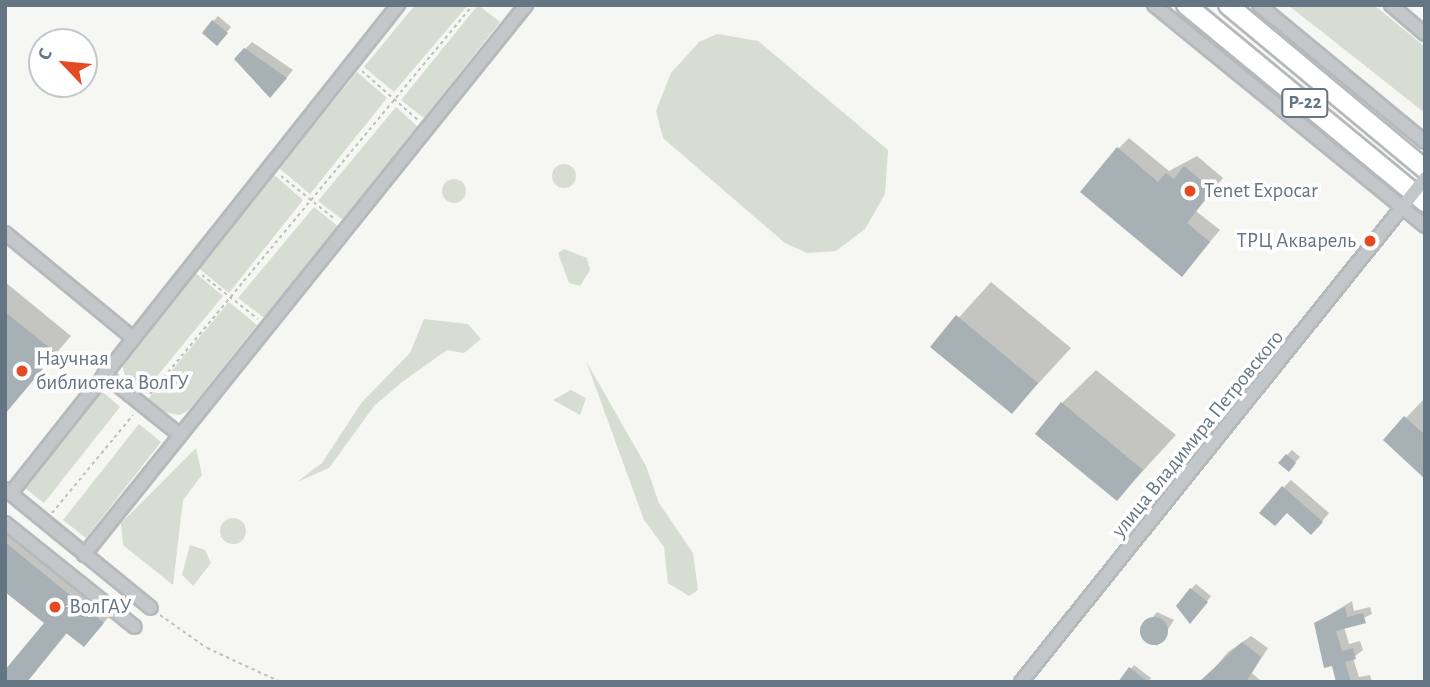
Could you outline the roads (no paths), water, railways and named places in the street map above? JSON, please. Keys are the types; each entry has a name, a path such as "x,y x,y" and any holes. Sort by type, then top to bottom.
{"highway":[{"name":"Р-22","path":"1186,5 1412,203"},
{"name":"Р-22","path":"1228,5 1425,169"}],"street":[{"path":"151,608 8,491 398,5"},
{"path":"83,555 526,5"},
{"name":"Р-22","path":"1154,5 1412,203 1425,226"},
{"path":"1259,5 1425,142"},
{"path":"1391,5 1425,34"},
{"name":"улица Владимира Петровского","path":"1021,682 1412,203 1425,178"},
{"path":"5,233 132,338"},
{"path":"104,374 180,435"},
{"path":"5,523 135,627"}],"place":[{"name":"Tenet Expocar","path":"1190,191"},
{"name":"ТРЦ Акварель","path":"1370,241"},
{"name":"Научная библиотека ВолГУ","path":"22,371"},
{"name":"ВолГАУ","path":"55,607"}]}
